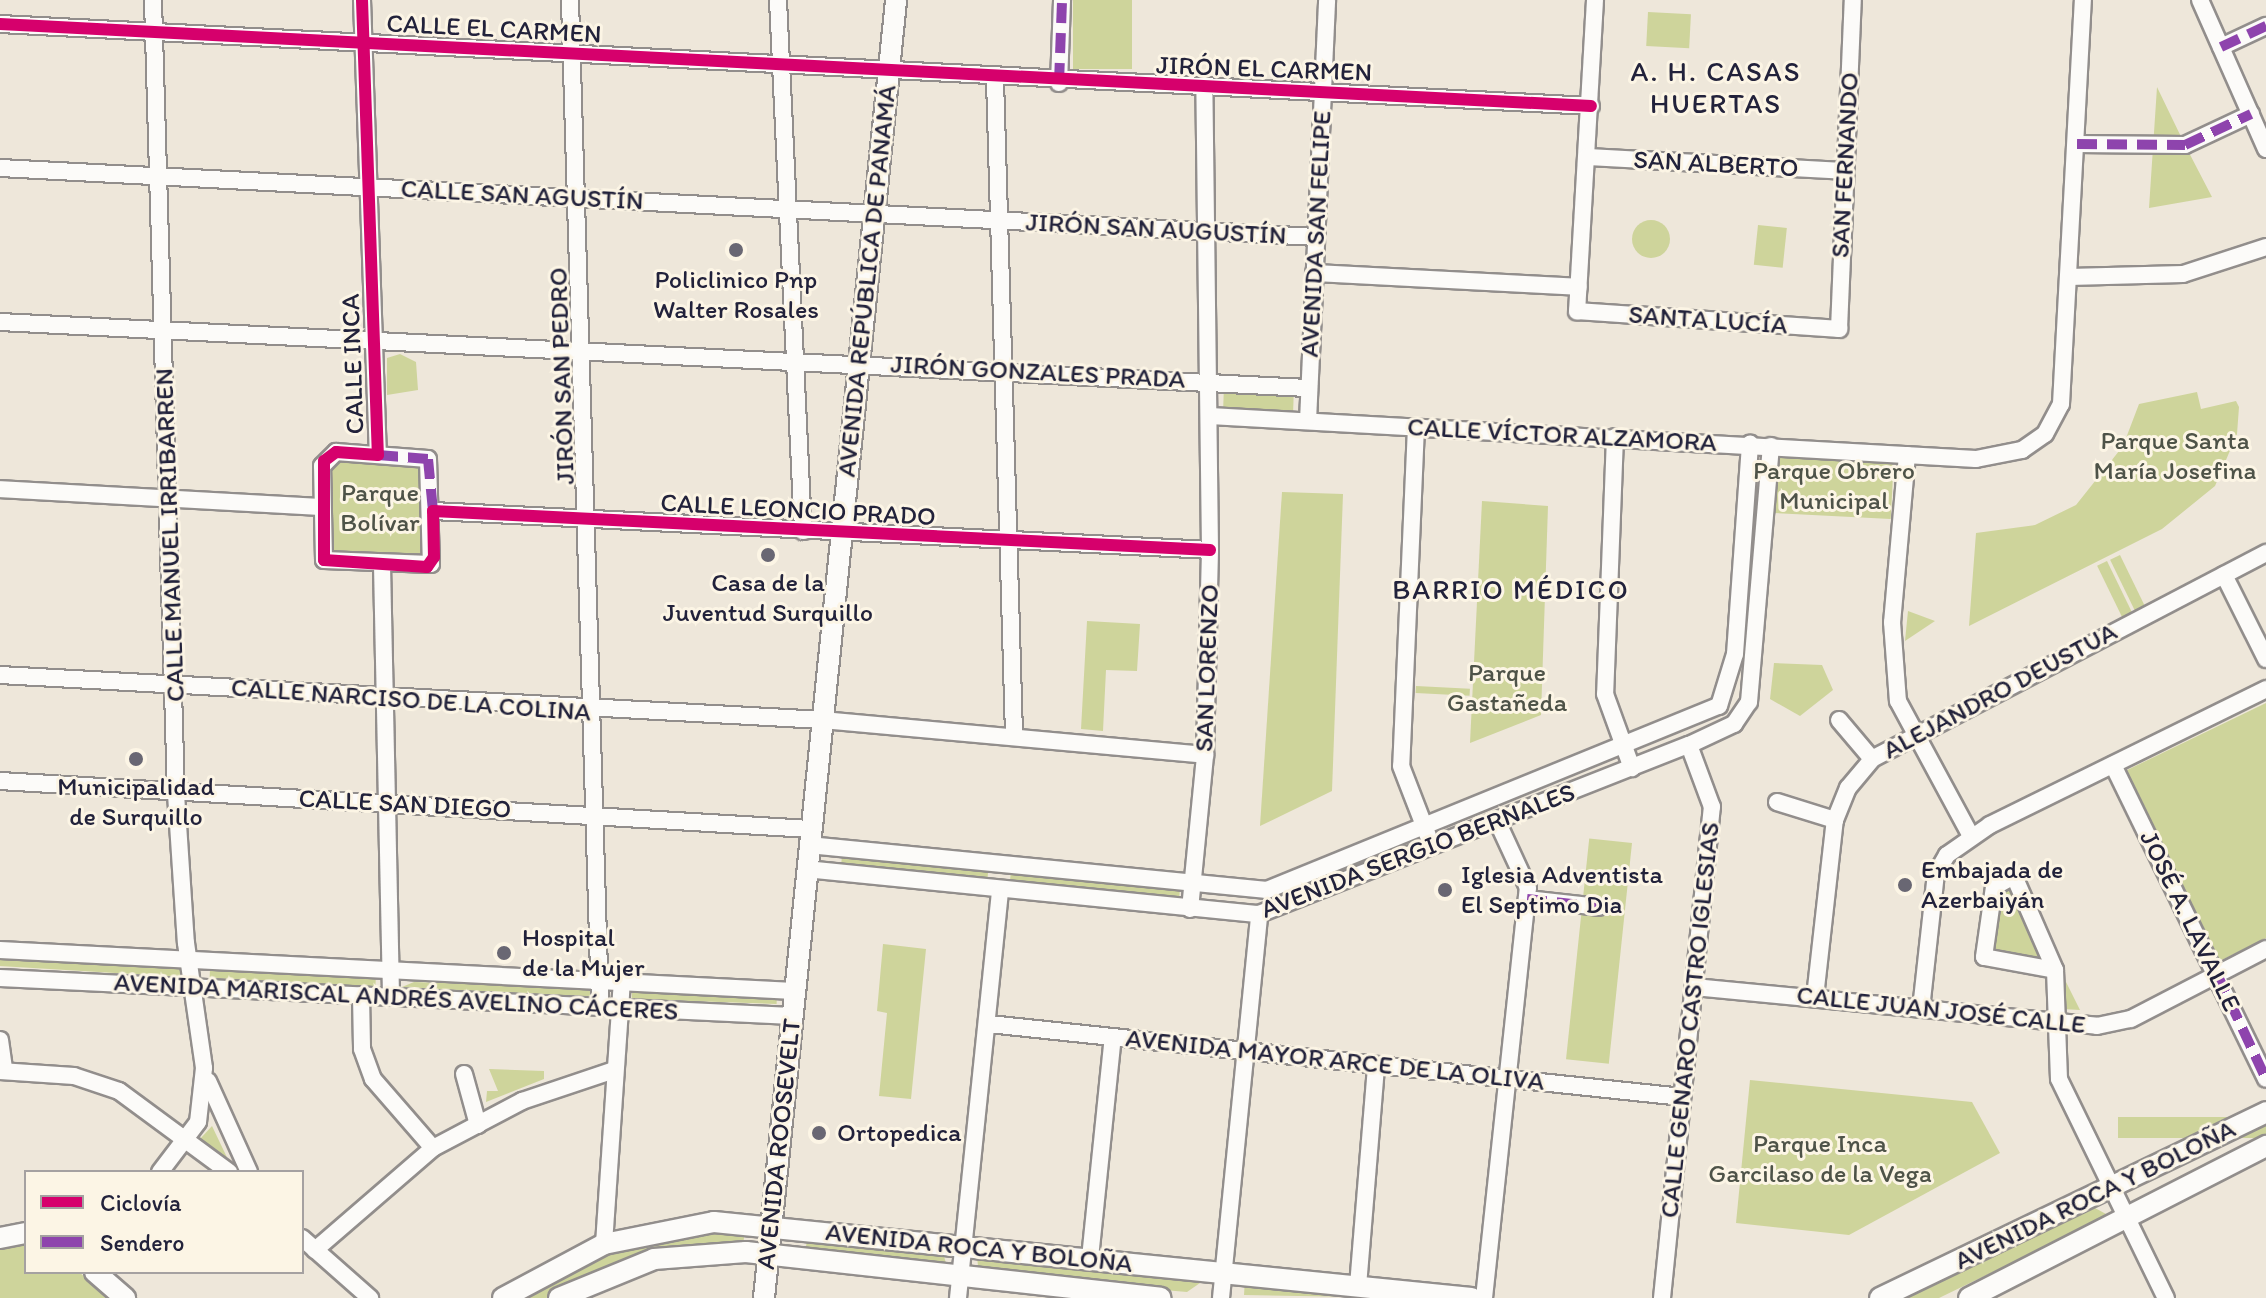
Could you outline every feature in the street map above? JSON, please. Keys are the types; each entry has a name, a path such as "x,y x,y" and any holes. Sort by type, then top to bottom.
{"main road":[{"name":"AVENIDA REPÚBLICA DE PANAMÁ","path":"794,991 896,0"},
{"name":"AVENIDA ROOSEVELT","path":"764,1298 794,991"},
{"name":"AVENIDA ROCA Y BOLOÑA","path":"1880,1298 2266,1112"},
{"name":"AVENIDA ROCA Y BOLOÑA","path":"1969,1298 2266,1146"},
{"name":"AVENIDA ROCA Y BOLOÑA","path":"503,1298 604,1244 685,1224 771,1226 1471,1298"},
{"path":"0,1238 24,1233"},
{"name":"AVENIDA ROCA Y BOLOÑA","path":"559,1298 654,1259 768,1254 1160,1298"},
{"path":"97,1274 125,1298"}],"street":[{"name":"CALLE MANUEL IRRIBARREN","path":"153,0 176,794 189,957 197,988 204,1068 190,1137 162,1170"},
{"name":"CALLE INCA","path":"362,0 378,455 327,457 321,507 324,560 382,565 431,564 433,511"},
{"name":"JIRÓN SAN PEDRO","path":"570,0 598,815 600,1007"},
{"path":"778,0 792,359 803,531"},
{"path":"1059,83 1062,0"},
{"name":"AVENIDA SAN FELIPE","path":"1308,421 1327,0"},
{"path":"1314,273 1579,287 1595,0"},
{"name":"SAN FERNANDO","path":"1839,329 1853,0"},
{"name":"CALLE VÍCTOR ALZAMORA","path":"1210,416 1907,455 2002,457 2045,434 2061,404 2083,0"},
{"path":"2200,0 2266,149"},
{"name":"CALLE EL CARMEN","path":"0,24 889,72"},
{"path":"2221,47 2266,26"},
{"name":"JIRÓN EL CARMEN","path":"889,72 1059,83 1591,106"},
{"path":"995,79 999,369 1014,734"},
{"name":"SAN LORENZO","path":"1190,909 1205,755 1210,550 1204,90"},
{"path":"2077,144 2185,145 2251,114"},
{"name":"SAN ALBERTO","path":"1587,157 1845,171"},
{"name":"CALLE SAN AGUSTÍN","path":"0,168 786,207 996,221"},
{"name":"JIRÓN SAN AUGUSTÍN","path":"996,221 1205,229 1316,237"},
{"path":"2069,277 2183,274 2266,247"},
{"name":"SANTA LUCÍA","path":"1579,287 1577,311 1839,329"},
{"name":"JIRÓN GONZALES PRADA","path":"0,322 999,369 1309,388"},
{"path":"1416,427 1401,766 1433,849"},
{"path":"1615,437 1605,694 1632,768"},
{"path":"1750,444 1735,654 1725,696 1748,704 1771,446"},
{"path":"378,455 428,459 433,511"},
{"path":"1907,455 1892,622 1898,701 1971,836"},
{"path":"0,489 321,507"},
{"name":"CALLE LEONCIO PRADO","path":"433,511 1008,544 1210,550"},
{"name":"ALEJANDRO DEUSTUA","path":"1815,997 1835,820 1848,788 1872,759 1915,733 2266,553"},
{"path":"382,565 383,699 390,801 391,997"},
{"path":"2224,575 2266,659"},
{"name":"CALLE NARCISO DE LA COLINA","path":"0,675 594,712 822,720 1014,734 1205,755"},
{"path":"1921,1009 1936,874 1971,836 2266,689"},
{"name":"AVENIDA SERGIO BERNALES","path":"810,837 1193,885 1267,890 1424,829 1719,706 1725,696"},
{"name":"AVENIDA SERGIO BERNALES","path":"806,869 1259,914 1330,890 1689,745 1734,724 1748,704"},
{"path":"1839,720 1872,759"},
{"name":"CALLE GENARO CASTRO IGLESIAS","path":"1662,1298 1712,807 1689,745"},
{"name":"JOSÉ A. LAVALLE","path":"2113,765 2266,1079"},
{"name":"CALLE SAN DIEGO","path":"0,781 176,794 390,801 598,815 810,837"},
{"path":"1532,783 1543,805"},
{"path":"1777,802 1835,820"},
{"path":"1484,1298 1504,1078 1527,899 1498,823"},
{"path":"1322,870 1330,890"},
{"path":"2055,970 1984,957 1992,890 2014,876 2055,970 2059,1079 2166,1298"},
{"path":"958,1298 989,1024 1000,890"},
{"path":"1527,899 1599,907"},
{"path":"1221,1298 1259,914"},
{"name":"CALLE JUAN JOSÉ CALLE","path":"1694,987 2055,1024 2131,1019 2266,949"},
{"name":"AVENIDA MARISCAL ANDRÉS AVELINO CÁCERES","path":"0,950 189,957 391,971 794,991"},
{"name":"AVENIDA MARISCAL ANDRÉS AVELINO CÁCERES","path":"0,978 792,1016"},
{"path":"604,1244 622,983"},
{"path":"361,995 362,1049 373,1079 433,1148"},
{"name":"AVENIDA MAYOR ARCE DE LA OLIVA","path":"989,1024 1682,1097"},
{"path":"1090,1258 1113,1037"},
{"path":"0,1040 2,1070 97,1082 190,1137 227,1170"},
{"path":"1358,1286 1376,1065"},
{"name":"CALLE MANUEL IRRIBARREN","path":"204,1068 248,1170"},
{"path":"464,1074 478,1125"},
{"path":"315,1250 433,1148 478,1125 595,1076 614,1077"},
{"path":"304,1240 370,1298"}],"green space":[{"path":"1073,0 1132,0 1132,69 1073,69"},
{"path":"1648,12 1691,14 1689,48 1646,46"},
{"path":"2157,87 2185,145 2212,197 2149,208"},
{"path":"1651,220 1665,225 1670,239 1665,253 1651,258 1637,253 1632,239 1637,225"},
{"path":"1758,225 1787,228 1783,268 1754,265"},
{"path":"400,354 416,362 418,390 387,395 387,358"},
{"path":"1224,385 1294,387 1293,412 1223,410"},
{"name":"Parque Santa María Josefina","path":"2197,392 2201,409 2236,401 2239,407 2237,434 2215,486 2162,529 1969,626 1976,533 2035,525 2076,505 2123,446 2139,404"},
{"name":"Parque Obrero Municipal","path":"1777,453 1894,459 1891,519 1774,513"},
{"name":"Parque Bolívar","path":"338,459 415,466 427,477 423,556 330,551 329,469"},
{"path":"1282,492 1343,494 1332,791 1260,826"},
{"name":"Parque Gastañeda","path":"1482,501 1548,506 1541,715 1470,743"},
{"path":"2120,555 2145,607 2136,612 2110,560"},
{"path":"2107,561 2132,613 2123,618 2097,566"},
{"path":"1908,611 1935,621 1905,641"},
{"path":"1087,621 1140,624 1137,671 1106,670 1103,731 1081,729"},
{"path":"1774,663 1822,665 1833,690 1800,716 1770,699"},
{"path":"1416,686 1470,689 1470,696 1416,693"},
{"path":"2266,703 2266,938 2216,963 2123,772"},
{"path":"1589,839 1632,843 1609,1064 1566,1059"},
{"path":"842,855 988,868 987,880 841,867"},
{"path":"1011,871 1180,889 1179,901 1010,883"},
{"path":"2006,884 2043,954 2039,958 1988,955 1994,891"},
{"path":"883,944 926,949 911,1099 879,1096 887,1013 877,1011"},
{"path":"0,957 181,966 181,977 0,966"},
{"path":"210,970 376,979 375,987 210,978"},
{"path":"2064,978 2080,1010 2063,1009"},
{"path":"414,982 591,988 594,997 402,987"},
{"path":"632,990 777,995 777,1004 632,999"},
{"path":"489,1069 544,1071 544,1079 486,1102 487,1091 498,1091"},
{"name":"Parque Inca Garcilaso de la Vega","path":"1750,1080 1972,1102 2000,1153 1849,1235 1736,1223"},
{"path":"2118,1117 2266,1117 2266,1138 2118,1138"},
{"path":"212,1126 233,1170 200,1139"},
{"path":"2095,1208 2106,1214 2100,1220 1939,1298 1898,1298"},
{"path":"745,1228 743,1247 546,1298 509,1298 544,1275 646,1236"},
{"path":"808,1238 942,1249 947,1267 805,1250"},
{"path":"24,1243 24,1274 81,1274 108,1298 0,1298 0,1249"},
{"path":"977,1257 1198,1277 1200,1283 1187,1292 979,1274"},
{"path":"1245,1278 1415,1298 1244,1295"}],"marked path":[{"path":"1059,83 1062,0"},
{"path":"2221,47 2266,26"},
{"path":"2077,144 2185,145 2251,114"},
{"path":"378,455 428,459 433,511"},
{"path":"1527,899 1599,907"},
{"path":"2217,974 2266,1079"}],"cycle path":[{"path":"362,0 378,455 336,452 324,461 324,560 427,567 434,557 433,511 1210,550"},
{"path":"0,24 1591,106"}],"place":[{"name":"Policlinico Pnp Walter Rosales","path":"736,250"},
{"name":"Casa de la Juventud Surquillo","path":"768,555"},
{"name":"Municipalidad de Surquillo","path":"136,759"},
{"name":"Embajada de Azerbaiyán","path":"1905,885"},
{"name":"Iglesia Adventista El Septimo Dia","path":"1445,890"},
{"name":"Hospital de la Mujer","path":"504,953"},
{"name":"Ortopedica","path":"819,1133"}],"district":[{"name":"A. H. CASAS HUERTAS","path":"1716,87"},
{"name":"BARRIO MÉDICO","path":"1511,589"}]}
